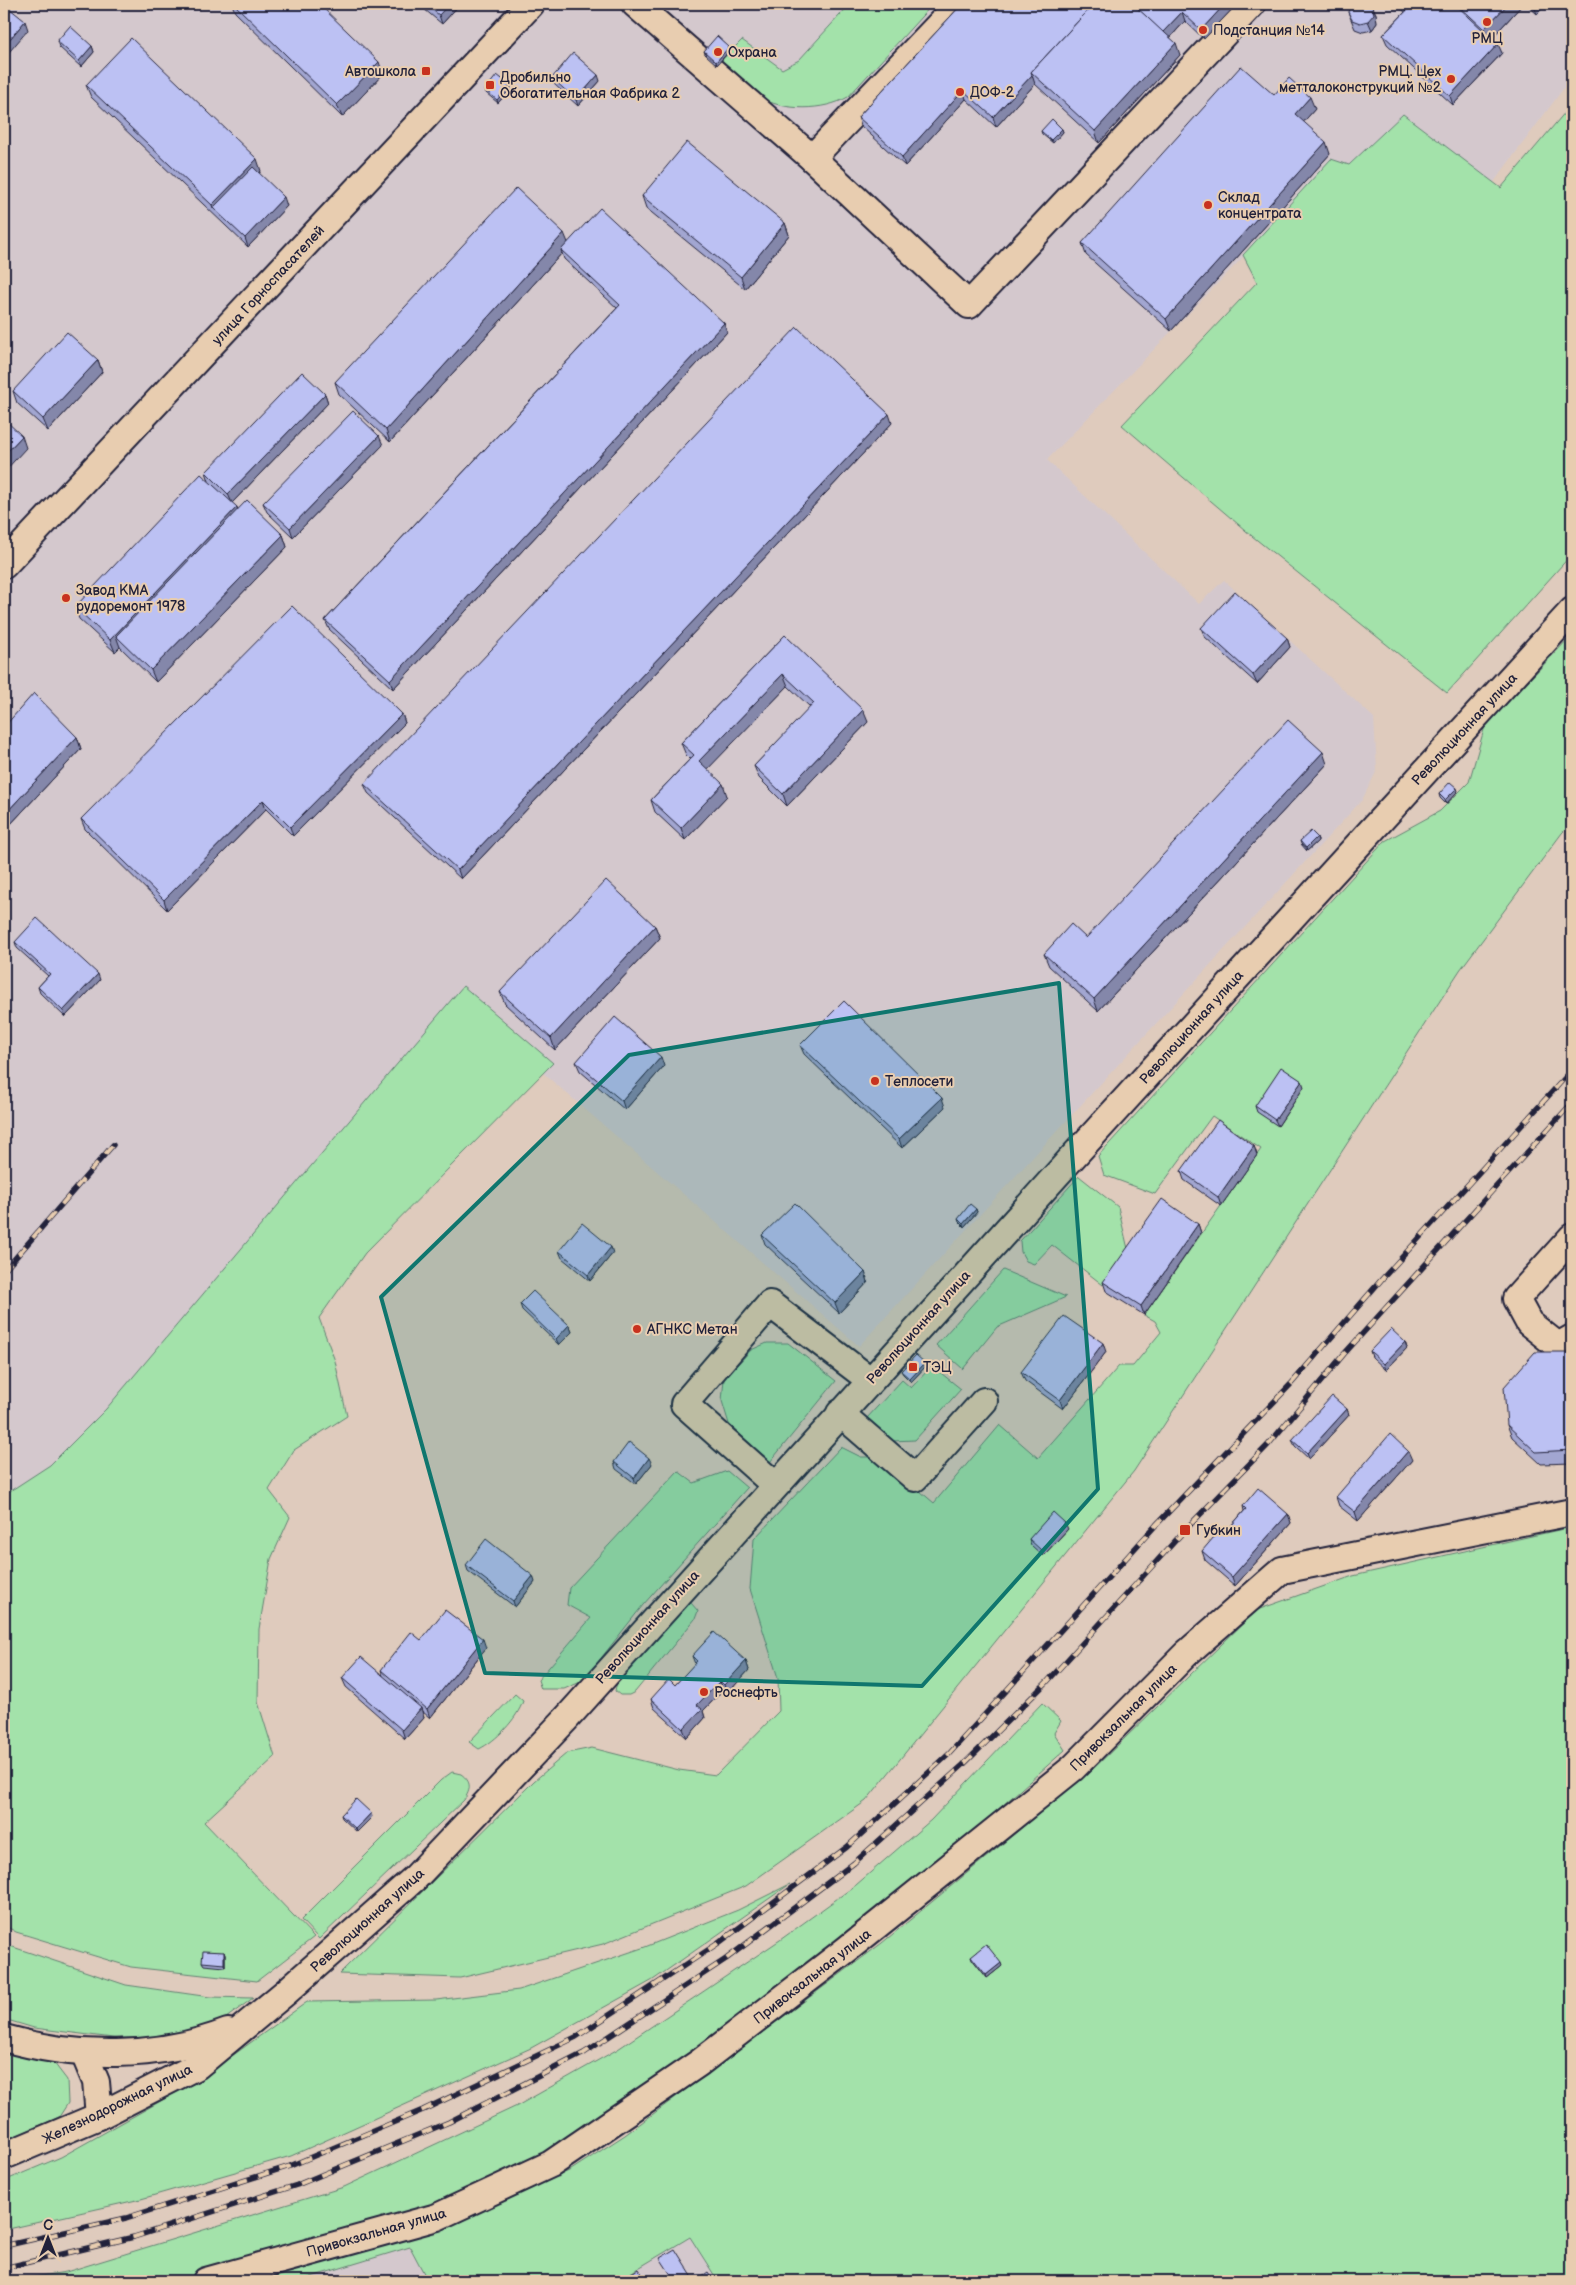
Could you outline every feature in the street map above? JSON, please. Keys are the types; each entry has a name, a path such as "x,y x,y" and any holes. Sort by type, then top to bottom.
{"street":[{"name":"улица Горноспасателей","path":"4,566 531,4"},
{"path":"635,4 812,158 969,306 1252,4"},
{"path":"812,158 959,4"},
{"name":"Революционная улица","path":"247,2024 416,1878 565,1720 840,1412 1572,611"},
{"path":"1572,1237 1516,1299 1530,1323 1558,1346 1572,1338"},
{"path":"775,1486 684,1404 770,1304 870,1380"},
{"path":"840,1412 915,1478 984,1401"},
{"name":"Привокзальная улица","path":"206,2281 437,2217 551,2164 699,2063 853,1944 1073,1768 1187,1653 1282,1570 1572,1512"},
{"path":"4,2038 84,2053 158,2051 198,2043 247,2024"},
{"name":"Железнодорожная улица","path":"4,2156 99,2116 197,2066 247,2024"},
{"path":"84,2053 96,2082 99,2116"}],"highlighted area":[{"path":"1059,983 1098,1489 922,1686 485,1673 381,1297 629,1055"}],"shaded area":[{"path":"4,4 1572,4 1572,77 1491,186 1346,176 1333,164 1047,460 1199,604 1224,580 1374,718 1377,770 1362,800 859,1346 476,1015 120,1423 4,1511"},
{"path":"690,2237 718,2281 617,2281"},
{"path":"410,2247 428,2281 298,2281"}],"green space":[{"path":"850,4 933,4 848,97 838,102 803,108 779,105 758,96 720,62 742,40 782,69 799,60"},
{"path":"1572,104 1572,554 1447,693 1252,536 1122,425 1257,282 1243,255 1331,159 1349,165 1403,114 1501,188"},
{"path":"1572,635 1572,823 1562,833 1460,970 1134,1471 866,1801 746,1886 603,1944 460,1978 339,1974 534,1781 567,1753 592,1748 679,1770 716,1775 779,1711 778,1678 750,1589 754,1539 841,1447 861,1457 880,1457 934,1503 1000,1425 1038,1458 1119,1366 1133,1366 1161,1332 1155,1321 1144,1315 1261,1149 1212,1116 1155,1194 1104,1175 1098,1156 1385,841 1440,811 1469,782 1485,726"},
{"path":"463,986 553,1063 365,1253 319,1318 335,1361 347,1416 294,1450 269,1490 290,1517 271,1559 259,1629 258,1702 275,1757 204,1822 314,1937 257,1981 131,1967 16,1932 4,1925 4,1495 50,1465 106,1409"},
{"path":"1079,1176 1118,1207 1128,1249 1103,1285 1052,1245 1034,1264 1026,1261 1021,1252 1020,1241"},
{"path":"1003,1270 1066,1297 997,1327 963,1369 936,1345"},
{"path":"767,1343 788,1343 836,1381 770,1462 729,1424 722,1401 724,1379 751,1350"},
{"path":"932,1366 961,1389 915,1440 891,1441 866,1419 902,1380 911,1388"},
{"path":"678,1471 694,1483 727,1471 747,1488 643,1605 583,1681 564,1689 541,1689 538,1680 591,1618 567,1605 569,1588"},
{"path":"1572,1527 1572,2281 718,2281 690,2237 617,2281 428,2281 410,2247 298,2281 245,2281 455,2223 571,2170 625,2135 882,1943 1091,1771 1257,1610 1353,1576"},
{"path":"691,1603 698,1611 695,1619 635,1692 629,1695 620,1695 615,1691 617,1682 683,1605"},
{"path":"515,1694 523,1701 516,1715 505,1729 492,1741 479,1749 469,1742"},
{"path":"1042,1703 1061,1721 1054,1733 1065,1750 940,1861 836,1945 583,2134 462,2196 304,2247 175,2281 7,2281 66,2272 344,2187 517,2106 618,2049 780,1940 856,1885 931,1820"},
{"path":"452,1772 461,1774 469,1783 469,1789 464,1800 319,1939 301,1920 441,1780"},
{"path":"790,1884 653,1980 531,2048 291,2156 141,2199 4,2230 4,2181 61,2157 200,2079 307,2002 436,2000 519,1990 645,1947 738,1910"},
{"path":"4,1944 126,1985 210,1997 253,1998 218,2024 187,2037 113,2038 34,2028 4,2019"},
{"path":"4,2052 54,2063 67,2080 68,2103 59,2117 4,2141"}],"building":[{"path":"4,4 25,21 4,46"},
{"path":"234,4 319,4 379,62 337,105"},
{"path":"425,4 449,4 439,15"},
{"name":"ДОФ-2","path":"962,4 1094,4 1031,72 1032,75 993,117 963,90 902,157 858,117"},
{"path":"1094,4 1133,4 1176,43 1095,131 1031,72"},
{"path":"1133,4 1225,4 1201,30 1182,12 1163,32"},
{"path":"1350,4 1371,4 1374,14 1368,21 1360,23 1352,20 1348,12"},
{"name":"РМЦ. Цех метталоконструкций №2","path":"1413,4 1455,4 1498,44 1450,96 1383,35"},
{"path":"1457,4 1508,4 1484,29"},
{"path":"70,26 92,46 79,61 57,41"},
{"name":"Охрана","path":"717,36 729,47 716,62 704,51"},
{"path":"131,38 257,159 212,205 86,85"},
{"path":"573,53 598,75 576,100 552,78"},
{"name":"Склад концентрата","path":"1241,66 1274,95 1289,78 1310,97 1295,114 1326,142 1166,319 1082,243"},
{"path":"497,75 510,85 497,100 485,90"},
{"path":"1052,119 1062,129 1051,140 1041,131"},
{"path":"687,142 785,223 741,277 642,196"},
{"path":"253,167 284,197 245,238 213,208"},
{"path":"516,188 564,233 386,430 335,382"},
{"path":"600,208 724,323 390,680 325,620 620,305 561,250"},
{"path":"797,327 889,414 458,870 364,784"},
{"path":"67,332 98,360 43,419 13,391"},
{"path":"302,372 325,394 228,494 206,472"},
{"path":"353,411 379,436 290,528 263,503"},
{"path":"4,419 22,436 4,455"},
{"path":"201,474 237,507 110,640 75,607"},
{"path":"247,500 283,535 151,670 116,636"},
{"path":"1235,591 1287,638 1253,675 1201,628"},
{"path":"292,606 402,714 290,827 263,800 164,900 81,819"},
{"path":"785,635 863,710 783,794 754,766 814,703 783,674 699,761 723,784 681,828 651,800 694,755 681,743"},
{"path":"34,693 77,737 4,815 4,727"},
{"path":"1288,720 1323,752 1094,999 1044,954 1071,924 1086,938"},
{"path":"1450,782 1457,788 1445,800 1439,794"},
{"path":"1311,831 1317,837 1306,848 1300,841"},
{"path":"606,880 655,926 551,1038 500,992"},
{"path":"37,918 98,974 63,1011 38,987 50,974 15,942"},
{"name":"Теплосети","path":"844,1001 942,1098 899,1139 800,1045"},
{"path":"615,1017 661,1057 622,1101 576,1062"},
{"path":"1281,1067 1302,1081 1275,1120 1255,1106"},
{"path":"1218,1120 1254,1146 1218,1197 1181,1171"},
{"path":"1162,1199 1198,1224 1141,1306 1103,1282"},
{"path":"795,1203 865,1272 835,1303 762,1235"},
{"path":"970,1204 976,1209 963,1224 958,1219"},
{"path":"582,1223 611,1247 588,1275 559,1251"},
{"path":"533,1291 569,1325 556,1339 520,1304"},
{"path":"1064,1316 1103,1343 1060,1400 1021,1372"},
{"path":"1391,1329 1405,1342 1384,1364 1370,1351"},
{"path":"1535,1352 1572,1352 1572,1450 1536,1452 1507,1425 1504,1387"},
{"path":"916,1355 925,1363 910,1379 901,1371"},
{"path":"1332,1396 1347,1409 1307,1453 1292,1440"},
{"path":"1390,1434 1408,1451 1355,1512 1336,1497"},
{"path":"629,1442 649,1458 634,1478 614,1462"},
{"path":"1258,1488 1288,1514 1232,1577 1202,1551 1220,1530 1224,1534 1246,1509 1243,1506"},
{"path":"1053,1512 1065,1523 1041,1550 1029,1539"},
{"path":"486,1539 533,1576 513,1601 466,1565"},
{"path":"445,1610 483,1639 427,1709 381,1670 411,1632 421,1640"},
{"path":"714,1632 746,1661 724,1685 720,1681 697,1705 702,1709 683,1729 651,1699 669,1679 675,1685 697,1661 692,1656"},
{"path":"361,1657 421,1708 402,1730 342,1678"},
{"path":"356,1799 371,1813 356,1829 341,1815"},
{"path":"986,1944 1001,1963 986,1975 971,1956"},
{"path":"203,1951 224,1952 224,1964 202,1962"},
{"path":"675,2249 695,2281 675,2281 660,2258"},
{"path":"638,2269 646,2281 619,2281"},
{"path":"708,2272 714,2281 695,2281"}],"railway":[{"path":"4,2246 126,2218 290,2166 423,2110 576,2037 720,1942 847,1847 949,1754 1156,1525 1291,1384 1382,1279 1572,1070"},
{"path":"4,2268 134,2237 297,2185 449,2122 584,2053 726,1959 854,1863 963,1765 1047,1682 1185,1530 1268,1445 1344,1354 1572,1103"},
{"path":"4,1271 113,1145"}],"place":[{"name":"РМЦ","path":"1487,22"},
{"name":"Подстанция №14","path":"1203,30"},
{"name":"Охрана","path":"718,52"},
{"name":"Автошкола","path":"426,71"},
{"name":"РМЦ. Цех метталоконструкций №2","path":"1451,79"},
{"name":"Дробильно Обогатительная Фабрика 2","path":"490,85"},
{"name":"ДОФ-2","path":"960,92"},
{"name":"Склад концентрата","path":"1208,205"},
{"name":"Завод КМА рудоремонт 1978","path":"66,598"},
{"name":"Теплосети","path":"875,1081"},
{"name":"АГНКС Метан","path":"637,1329"},
{"name":"ТЭЦ","path":"913,1367"},
{"name":"Губкин","path":"1185,1530"},
{"name":"Роснефть","path":"704,1692"}]}
